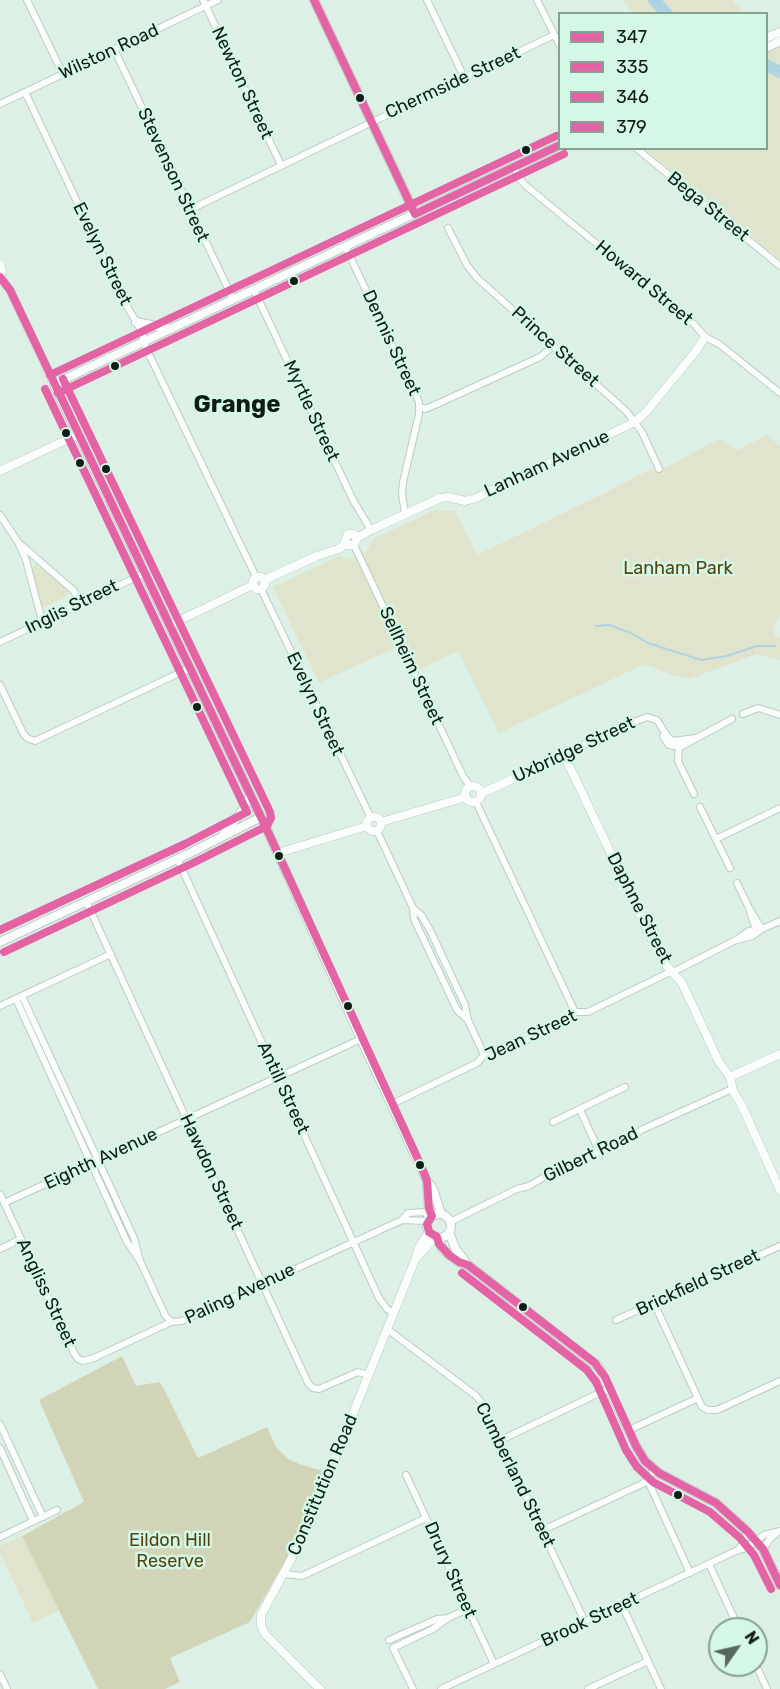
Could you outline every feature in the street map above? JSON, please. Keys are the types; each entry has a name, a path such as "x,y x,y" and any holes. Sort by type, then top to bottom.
{"main road":[{"path":"314,0 415,214"},
{"path":"768,37 780,32"},
{"path":"468,1265 449,1255 434,1235 427,1181 278,853 54,384 558,146"},
{"path":"136,322 171,329"},
{"path":"221,838 250,796"},
{"path":"0,942 261,817"},
{"path":"433,1217 446,1216 450,1222 448,1232 444,1237 434,1235"},
{"path":"448,1232 455,1248 468,1265 595,1363 610,1388 640,1454 655,1470 716,1503 747,1531 763,1549 780,1585"}],"street":[{"path":"27,0 63,74"},
{"name":"Wilston Road","path":"0,104 204,3 218,0"},
{"path":"427,0 464,77"},
{"path":"537,0 558,42"},
{"name":"Newton Street","path":"204,3 281,165"},
{"name":"Chermside Street","path":"189,210 554,35"},
{"name":"Stevenson Street","path":"114,49 233,299"},
{"name":"Evelyn Street","path":"25,92 145,341 369,822"},
{"name":"Bega Street","path":"638,150 780,266"},
{"name":"Howard Street","path":"514,167 525,185 693,323 705,337 719,344 780,393"},
{"name":"Prince Street","path":"448,228 472,273 623,407 642,432 659,469"},
{"name":"Dennis Street","path":"345,246 420,407 402,482 405,513"},
{"path":"0,264 2,272 0,276 54,384"},
{"name":"Myrtle Street","path":"254,290 353,500 371,530"},
{"name":"Lanham Avenue","path":"170,625 316,556 338,549 405,513 440,498 448,497 465,501 476,498 635,422 646,412 705,337"},
{"path":"420,407 426,409 540,357 553,346"},
{"path":"0,471 79,434"},
{"path":"0,515 18,542 42,621"},
{"path":"18,542 75,592 81,602"},
{"name":"Sellheim Street","path":"352,542 458,766 470,786"},
{"path":"27,566 38,560"},
{"name":"Inglis Street","path":"0,642 145,573"},
{"path":"0,685 25,741 32,741 39,740 190,668"},
{"path":"743,714 759,708 780,715"},
{"name":"Uxbridge Street","path":"482,793 546,764 552,759 565,757 575,749 646,717 656,719 667,744 677,745 678,757 694,794"},
{"path":"677,745 732,719"},
{"name":"Daphne Street","path":"565,757 661,957 682,983 719,1062 730,1077 732,1089 780,1190"},
{"path":"470,786 477,787 482,793 476,802 470,802 466,797 466,791 470,786"},
{"path":"381,822 466,797"},
{"path":"476,802 575,1012"},
{"path":"700,807 730,868"},
{"path":"716,839 780,808"},
{"path":"278,853 377,818 381,822"},
{"path":"369,822 371,831 377,831 381,827 381,822"},
{"path":"377,831 413,908 414,919 457,1010 468,1020 484,1055"},
{"name":"Antill Street","path":"177,858 382,1303 394,1313"},
{"path":"737,884 758,930"},
{"name":"Hawdon Street","path":"86,901 311,1387 321,1388 358,1372 369,1375"},
{"name":"Jean Street","path":"392,1104 477,1063 484,1055 493,1056 566,1021 575,1012 588,1012 673,972 736,940 744,933 780,921"},
{"path":"0,1006 111,954"},
{"path":"19,997 98,1160 134,1238 140,1261 165,1315 171,1322"},
{"path":"19,997 91,1163 130,1247 140,1261"},
{"name":"Eighth Avenue","path":"4,1203 361,1039"},
{"path":"730,1077 780,1054"},
{"path":"553,1122 625,1088"},
{"name":"Gilbert Road","path":"450,1222 732,1089"},
{"path":"580,1110 599,1151"},
{"name":"Angliss Street","path":"0,1194 78,1359"},
{"name":"Paling Avenue","path":"78,1359 86,1361 171,1322 182,1321 402,1220 433,1217"},
{"name":"Constitution Road","path":"320,1689 265,1634 261,1625 261,1615 304,1535 415,1260 434,1235"},
{"path":"0,1249 21,1239"},
{"name":"Brickfield Street","path":"616,1320 780,1246"},
{"path":"654,1303 702,1407 717,1410 780,1381"},
{"name":"Cumberland Street","path":"387,1329 479,1399 501,1440 585,1622"},
{"path":"501,1440 610,1388"},
{"path":"629,1430 698,1398"},
{"path":"0,1424 43,1516"},
{"path":"0,1448 33,1521"},
{"path":"543,1530 648,1481 655,1470"},
{"name":"Drury Street","path":"406,1475 494,1664"},
{"path":"648,1481 690,1573"},
{"path":"0,1537 57,1510"},
{"path":"284,1574 302,1576 426,1518"},
{"path":"738,1550 744,1542 747,1531"},
{"name":"Brook Street","path":"441,1689 746,1548 768,1533 778,1532"},
{"name":"Brook Street","path":"763,1549 767,1541 778,1532"},
{"path":"709,1564 733,1617"},
{"path":"622,1605 660,1689"},
{"path":"413,1689 391,1645 437,1619 448,1618 468,1609"},
{"path":"588,1689 648,1661"},
{"path":"0,1674 7,1689"}],"green space":[{"path":"624,0 732,0 743,12 632,12"},
{"path":"768,34 780,44 780,260 646,150 768,150"},
{"name":"Lanham Park","path":"767,435 780,446 780,615 773,629 775,636 780,638 780,660 757,654 690,679 671,675 645,664 499,733 458,651 415,671 403,644 319,683 273,587 339,556 350,560 367,551 375,538 435,510 455,511 477,555 649,470 665,468 720,438 738,450"},
{"path":"35,564 69,590 66,597 42,608 32,568"},
{"name":"Eildon Hill Reserve","path":"122,1356 136,1386 159,1382 163,1387 198,1458 267,1427 276,1447 287,1458 323,1471 299,1537 250,1622 170,1658 180,1682 165,1689 98,1689 22,1536 84,1502 39,1400"},
{"path":"22,1536 59,1610 33,1623 0,1553 0,1546"}],"waterway":[{"path":"654,0 665,12"},
{"path":"768,66 780,72"},
{"path":"596,626 609,625 631,633 648,643 701,660 727,656 757,646 775,646"}],"transit line":[{"name":"347","path":"314,0 415,214"},
{"name":"346","path":"50,375 556,136"},
{"name":"347","path":"415,214 558,146"},
{"name":"335","path":"58,393 564,154"},
{"name":"347","path":"0,277 10,290 269,834 422,1168 427,1181 429,1209 432,1216 427,1224 429,1232 437,1237 439,1244 449,1255 468,1265 595,1363 605,1377 645,1461 659,1473 716,1503 747,1531 763,1549 780,1585"},
{"name":"335","path":"4,952 267,826 271,818 63,379"},
{"name":"346","path":"0,930 185,844 247,812 45,389"},
{"name":"379","path":"462,1273 587,1370 596,1382 626,1450 637,1467 653,1482 710,1512 740,1538 754,1555 771,1589"}],"district":[{"name":"Grange","path":"237,405"}]}
